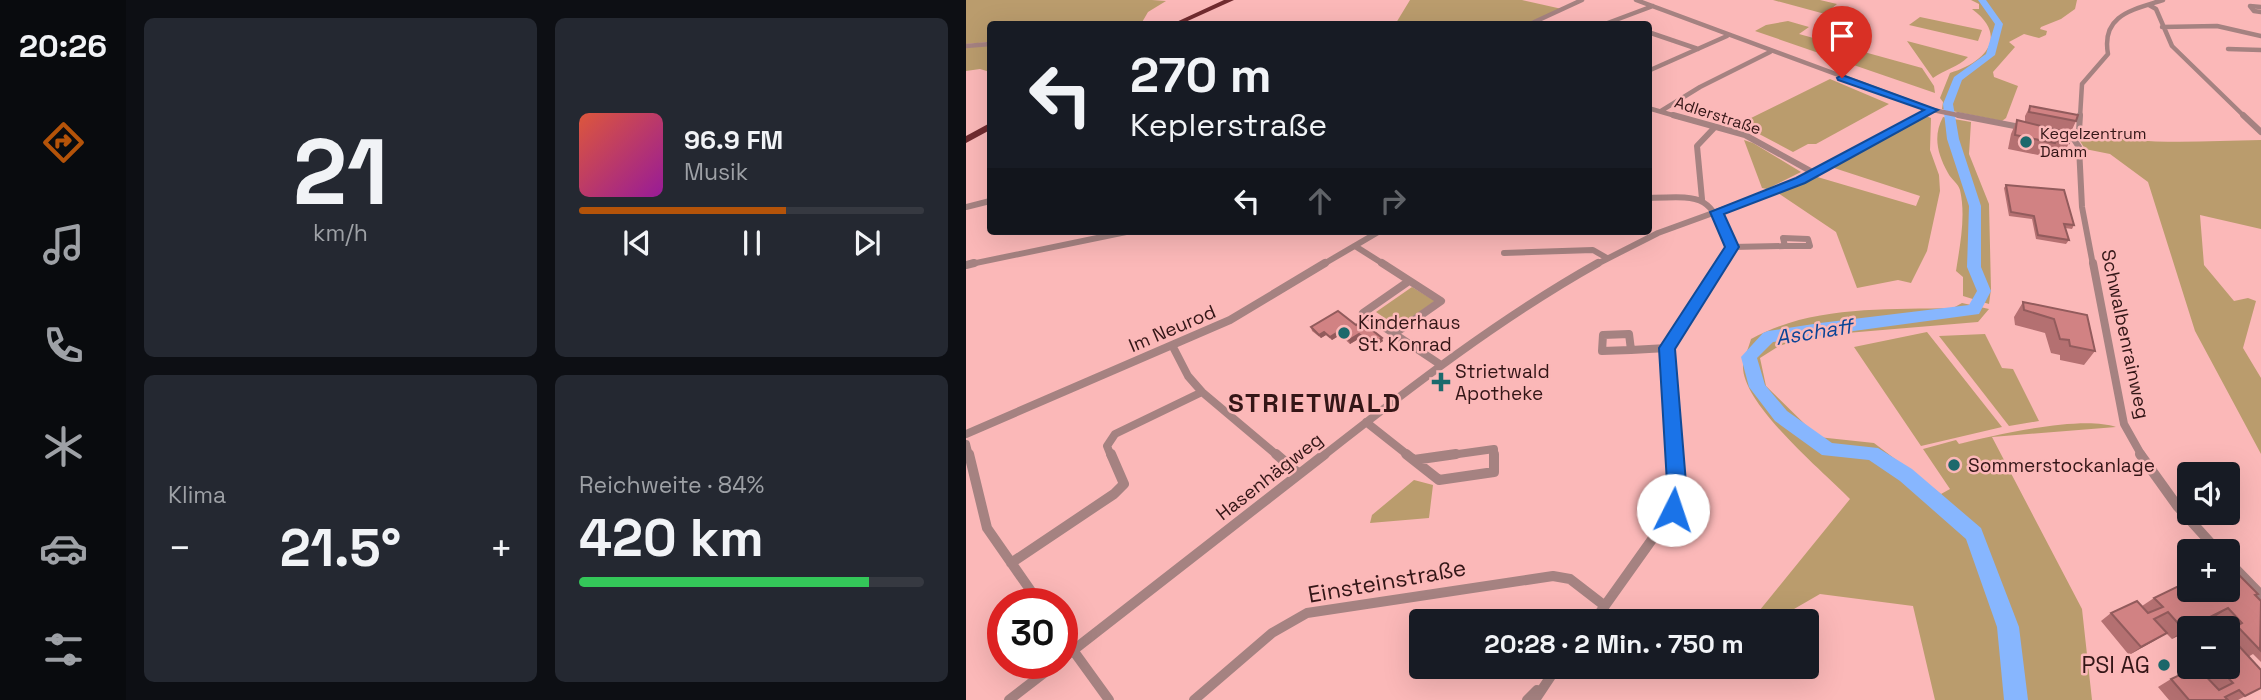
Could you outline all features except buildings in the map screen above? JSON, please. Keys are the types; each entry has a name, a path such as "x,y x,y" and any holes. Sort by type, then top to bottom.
{"highway":[{"path":"1184,21 1230,0"},
{"path":"1197,21 1243,0"},
{"path":"966,130 987,120"},
{"path":"966,140 987,128"}],"street":[{"path":"1536,21 1582,0"},
{"path":"1636,0 1770,52 1933,110 2037,130"},
{"path":"2061,136 2073,138 2078,131 2082,84 2108,54 2106,34 2109,28 2127,13 2159,1"},
{"path":"2149,5 2156,9 2172,46 2261,132"},
{"path":"1614,21 1653,6"},
{"path":"2162,27 2217,26 2261,36"},
{"path":"1652,34 1698,49"},
{"path":"1652,36 1656,35"},
{"path":"1652,69 1727,36"},
{"path":"966,46 987,44"},
{"path":"2228,49 2261,51"},
{"path":"1661,111 1700,87 1770,52"},
{"name":"Adlerstraße","path":"1652,109 1753,139 1814,173"},
{"name":"Hasenhägweg","path":"1078,647 1366,422 1441,366 1556,287 1658,233 1774,192 1933,110"},
{"path":"1702,199 1697,146 1715,127"},
{"name":"Schwalbenrainweg","path":"2073,138 2079,146 2081,207 2124,424 2138,453 2164,489 2208,539"},
{"path":"1652,198 1694,197 1712,205 1732,247"},
{"path":"966,207 987,202"},
{"path":"966,265 1112,235"},
{"name":"Im Neurod","path":"966,434 1240,314 1373,235"},
{"path":"1355,246 1441,301 1394,334"},
{"path":"1732,247 1785,246"},
{"path":"1603,609 1673,510 1676,483 1667,348 1732,247"},
{"path":"1504,253 1593,250 1607,258"},
{"path":"1409,281 1363,313 1441,366"},
{"path":"1172,345 1188,376 1202,392 1299,474"},
{"path":"1631,350 1667,348"},
{"path":"1011,563 1114,494 1124,484 1107,446 1115,434 1202,392"},
{"path":"1366,422 1439,480 1494,472 1494,449 1414,460"},
{"path":"966,444 987,528 1029,588"},
{"path":"2240,573 2261,594"},
{"name":"Einsteinstraße","path":"1194,700 1272,633 1307,613 1553,576 1570,579 1605,606"},
{"path":"1078,656 1109,700"},
{"path":"1009,700 1036,679"},
{"path":"1527,700 1547,680"},
{"path":"1535,700 1547,680"}],"shaded area":[{"path":"966,0 1166,1 1148,12 1143,21 987,21 987,42 966,44"},
{"path":"1410,0 1522,0 1562,9 1532,21 1397,21"},
{"path":"1773,0 1820,0 1837,4 1825,14"},
{"path":"1971,0 2077,0 2075,9 2061,19 2041,27 2040,29 2047,31 2046,35 2039,38 2024,34 2009,42 2015,47 1993,72 1994,77 2018,86 2006,118 2002,121 1942,109 1943,102 1940,98 1950,73 1982,56 1991,39 1983,19 1972,9 1979,9 1979,4"},
{"path":"1920,17 1982,30 1978,41 1909,25"},
{"path":"1788,21 1809,27 1799,34 1922,68 1934,86 1935,93 1755,31 1766,25"},
{"path":"1907,41 1968,57 1933,78"},
{"path":"987,45 987,71 966,71 966,47"},
{"path":"1830,79 1889,104 1816,144 1808,144 1793,152 1742,125 1749,119"},
{"path":"1926,116 1931,118 1930,150 1939,175 1940,191 1927,251 1911,283 1898,280 1857,288 1836,232 1778,193 1814,176 1916,206 1920,196 1831,167"},
{"path":"1943,117 1971,122 1969,154 1989,204 1989,304 1963,296 1963,277 1956,271 1962,230 1962,200 1959,188 1948,173 1939,152 1937,138"},
{"path":"2085,133 2151,141 2261,140 2261,229 2200,215 2204,265 2234,301 2248,298 2256,301 2243,348 2261,378 2261,454 2195,331 2148,182 2110,154 2085,149 2080,141"},
{"path":"1744,140 1801,172 1767,189 1762,188"},
{"path":"1412,287 1435,301 1398,327 1376,312"},
{"path":"1962,303 1989,309 1978,322 1811,336 1779,346 1760,358 1766,386 1818,437 1874,443 1941,494 1950,489 1923,449 1956,440 1959,444 1992,437 2082,609 2092,700 1935,700 1913,606 1820,594 1794,609 1761,609 1850,499 1804,455 1755,399 1746,381 1744,359 1751,339 1799,320 1875,310 1953,308"},
{"path":"1927,332 2002,427 1921,446 1854,347"},
{"path":"1985,334 2002,368 2013,369 2039,421 2009,426 1939,336"},
{"path":"2082,423 2116,427 1992,437 2016,432"},
{"path":"1414,480 1433,485 1429,518 1370,523 1372,515"}],"waterway":[{"name":"Aschaff","path":"1982,0 1999,24 1990,55 1958,79 1948,104 1953,139 1975,206 1974,267 1984,291 1974,310 1820,328 1768,337 1749,357 1757,387 1781,416 1828,450 1872,453 1906,475 1974,534 2008,627 2016,700"}],"place":[{"name":"Kegelzentrum Damm","path":"2026,142"},
{"name":"Kinderhaus St. Konrad","path":"1344,333"},
{"name":"Strietwald Apotheke","path":"1441,382"},
{"name":"Sommerstockanlage","path":"1954,465"},
{"name":"PSI AG","path":"2164,665"}],"district":[{"name":"STRIETWALD","path":"1315,403"}],"route":[{"path":"1673,510 1676,483 1667,348 1732,247 1716,212 1801,181 1933,110 1842,78"}]}
